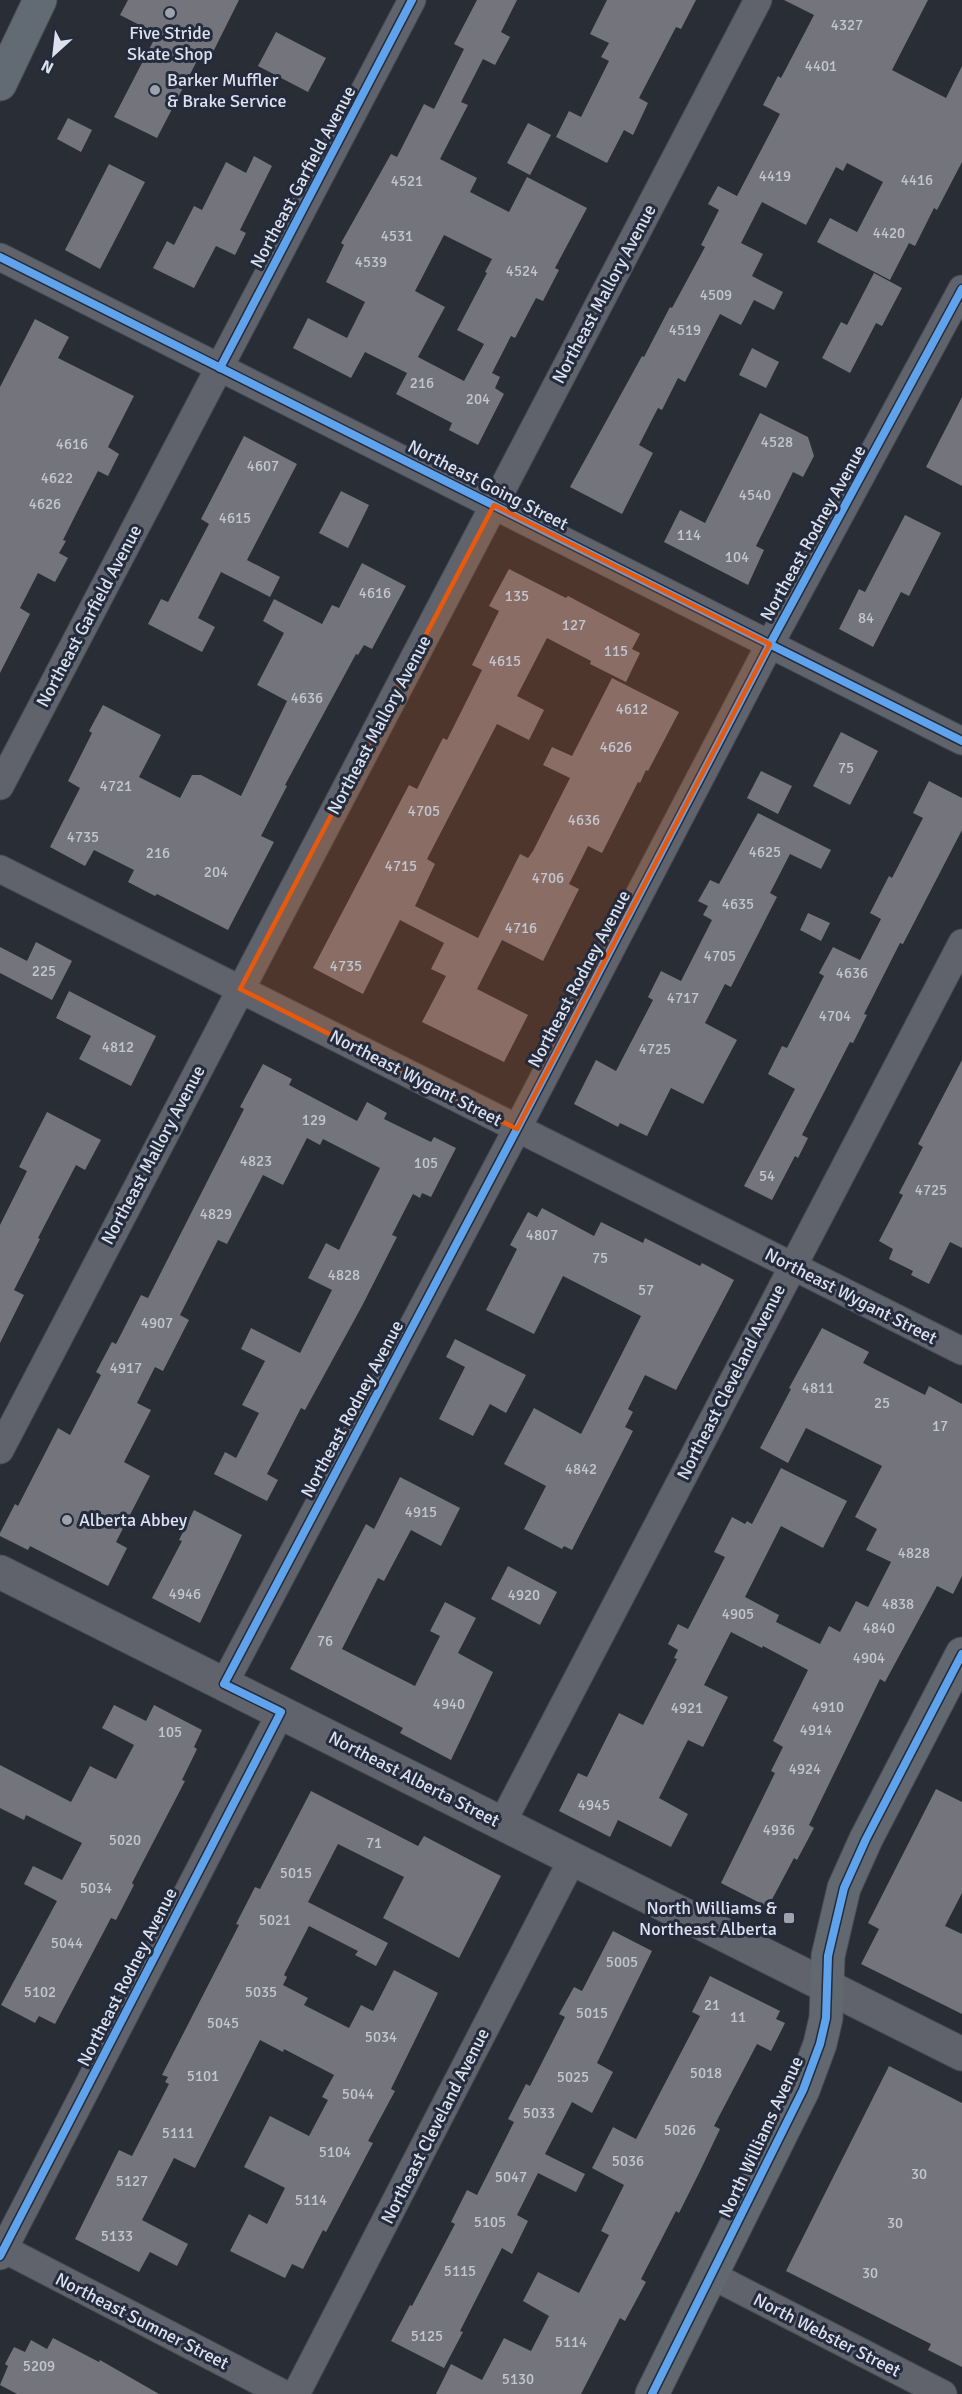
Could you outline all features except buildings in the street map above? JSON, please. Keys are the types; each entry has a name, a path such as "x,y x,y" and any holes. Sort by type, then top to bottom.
{"main road":[{"path":"0,84 40,0"},
{"name":"North Williams Avenue","path":"652,2394 776,2146 813,2065 826,2018 828,1956 844,1888 866,1839 962,1654"}],"street":[{"name":"Northeast Garfield Avenue","path":"0,786 412,0"},
{"name":"Northeast Mallory Avenue","path":"0,1450 759,0"},
{"name":"Northeast Going Street","path":"0,257 962,741"},
{"name":"Northeast Rodney Avenue","path":"224,1684 770,644 954,322 962,289"},
{"name":"Northeast Wygant Street","path":"0,869 962,1352"},
{"name":"Northeast Cleveland Avenue","path":"502,1823 791,1266 962,943"},
{"name":"Northeast Alberta Street","path":"0,1572 962,2054"},
{"name":"Northeast Rodney Avenue","path":"1,2251 281,1712"},
{"name":"Northeast Cleveland Avenue","path":"297,2394 573,1858"},
{"name":"Northeast Sumner Street","path":"1,2251 284,2394"},
{"name":"North Webster Street","path":"711,2275 944,2394"}],"highlighted area":[{"path":"494,505 770,644 517,1129 240,989"}],"cycle path":[{"path":"220,368 412,0"},
{"path":"0,257 962,741"},
{"path":"0,2256 281,1712 224,1684 770,644 962,289"},
{"path":"652,2394 803,2090 820,2044 826,2018 828,1956 844,1888 866,1839 962,1654"}],"place":[{"name":"Five Stride Skate Shop","path":"170,13"},
{"name":"Barker Muffler & Brake Service","path":"155,90"},
{"name":"Alberta Abbey","path":"67,1520"},
{"name":"North Williams & Northeast Alberta","path":"789,1918"}]}
